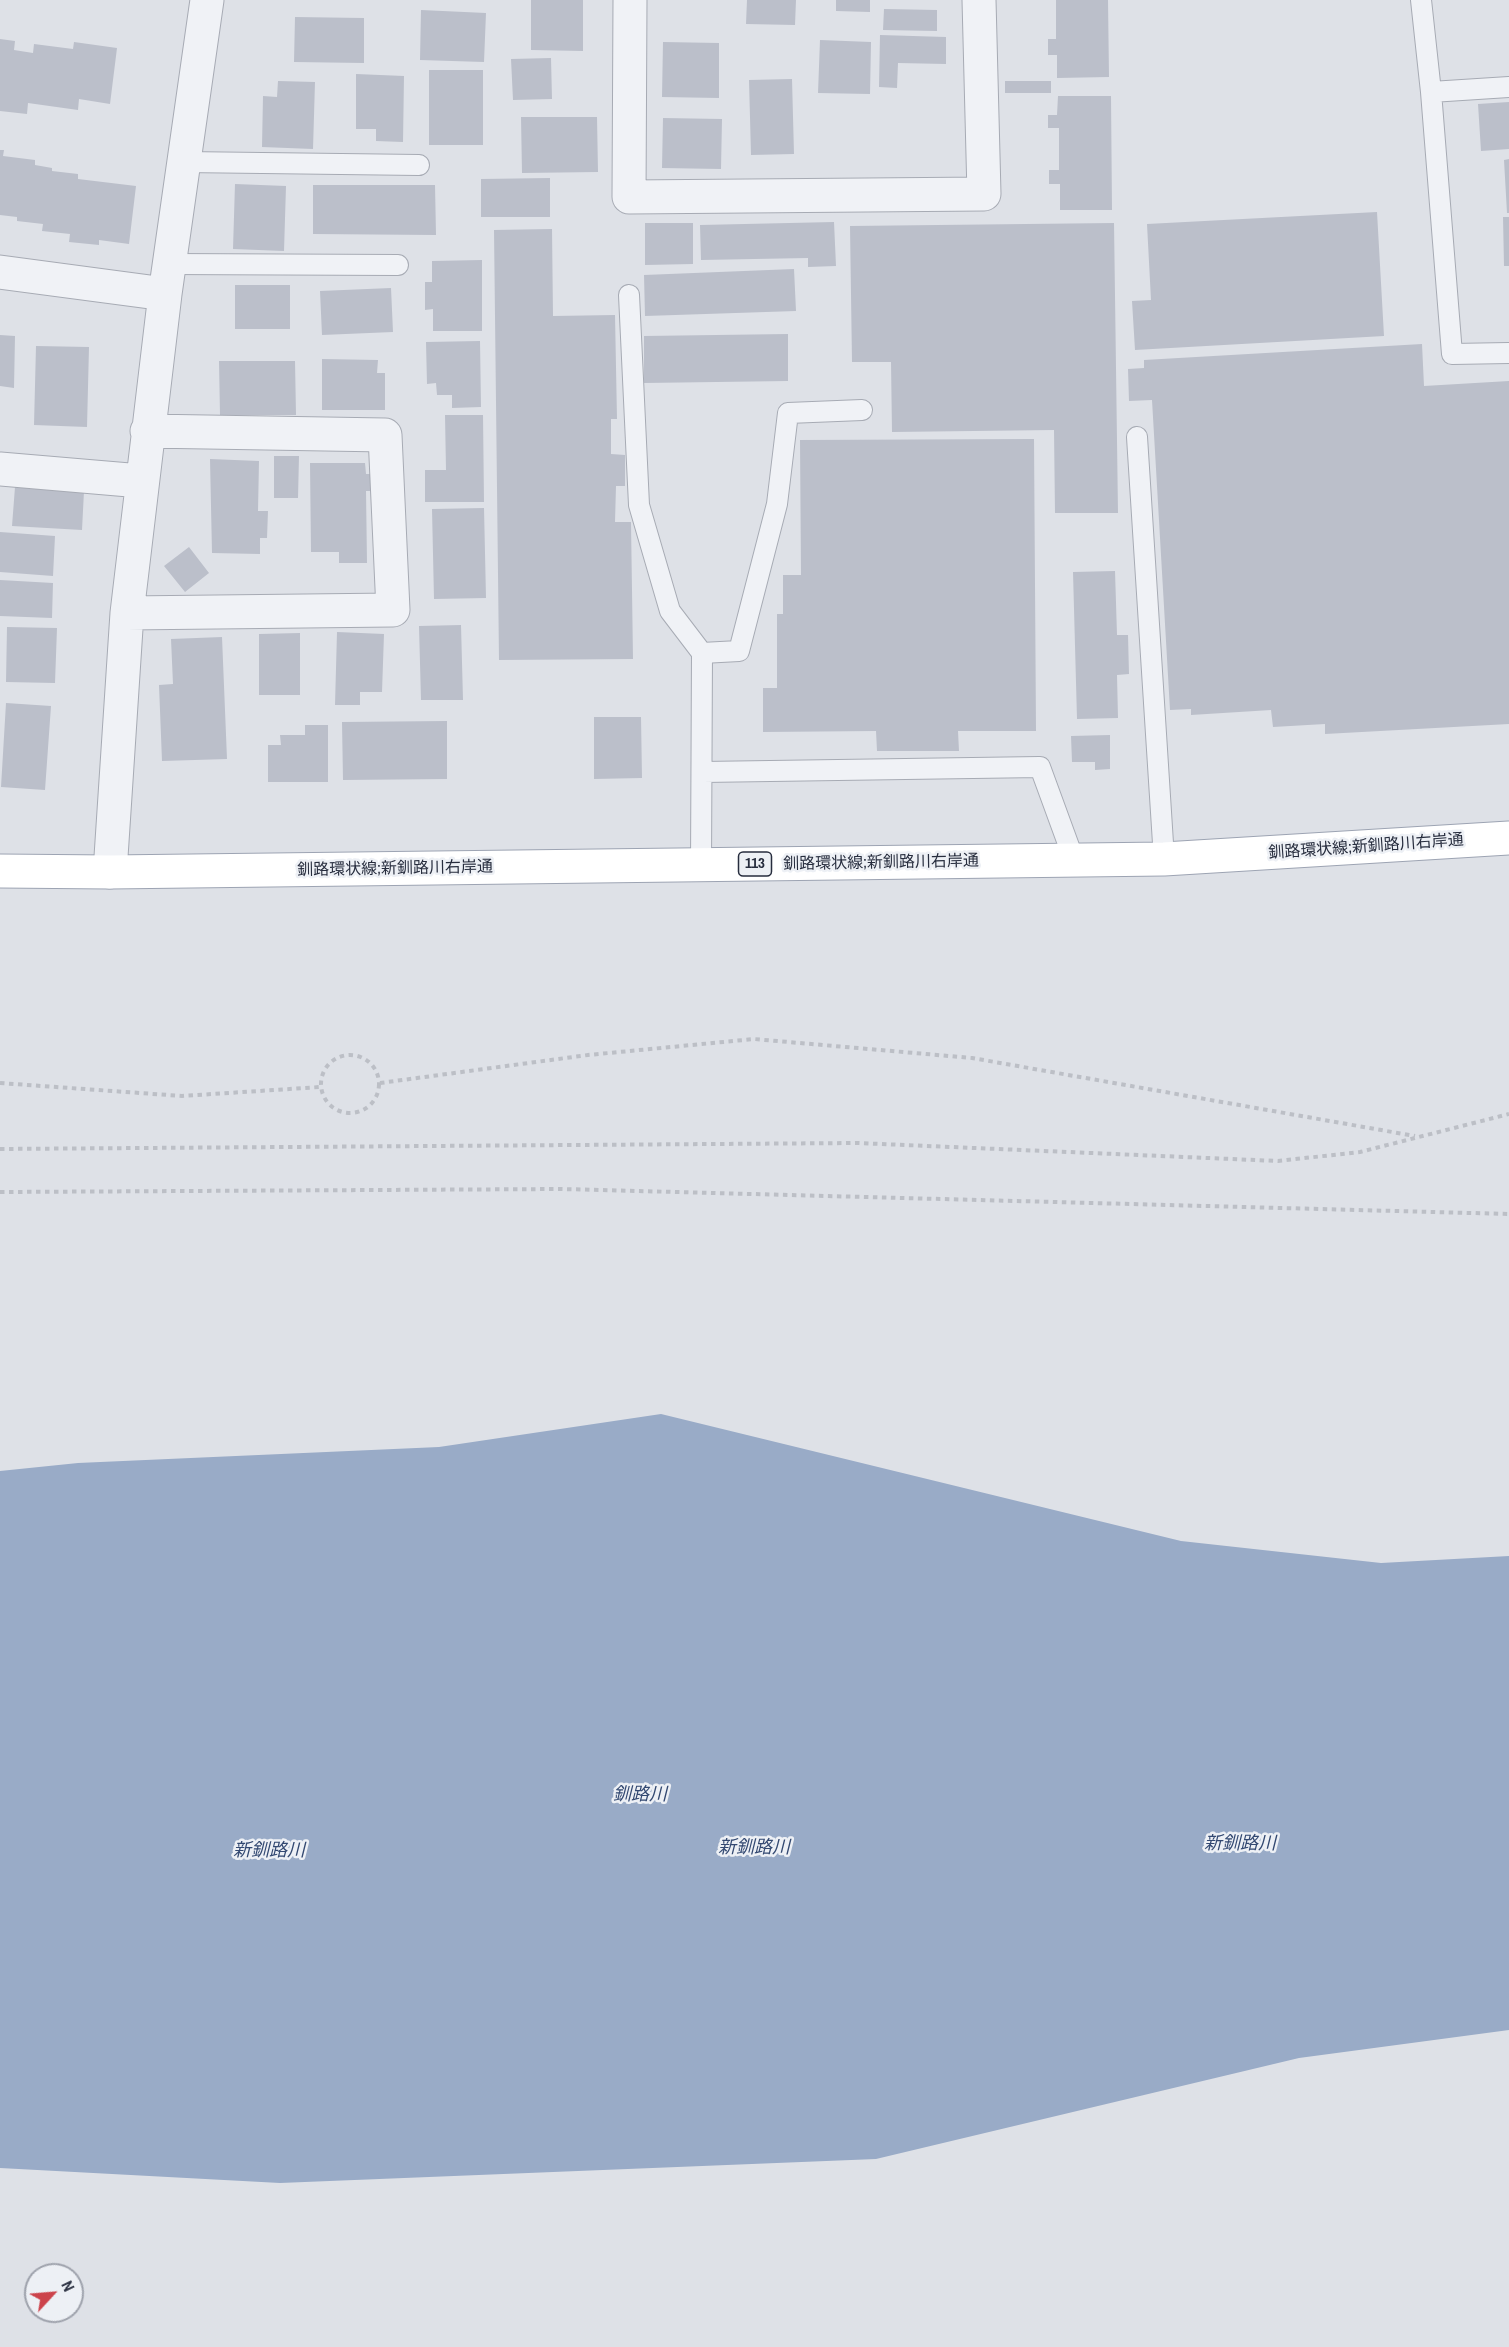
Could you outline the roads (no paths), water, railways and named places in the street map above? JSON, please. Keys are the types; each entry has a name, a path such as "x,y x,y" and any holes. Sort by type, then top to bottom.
{"main road":[{"name":"釧路環状線;新釧路川右岸通","path":"0,871 110,872 1164,859 1509,838"}],"street":[{"path":"110,872 127,613 141,481 207,0"},
{"path":"630,0 629,196 984,194 979,0"},
{"path":"0,272 167,279"},
{"path":"127,613 393,610 385,435 147,431"},
{"path":"0,469 141,481"}],"lane":[{"path":"1421,0 1431,92 1452,354 1509,352"},
{"path":"1431,92 1509,87"},
{"path":"184,162 419,165"},
{"path":"167,279 398,265"},
{"path":"629,296 639,505 670,611 702,653 701,865"},
{"path":"702,653 739,651 777,504 788,413 861,411"},
{"path":"1137,437 1164,859"},
{"path":"703,772 1041,767 1074,860"}],"water":[{"name":"釧路川","path":"661,1414 1181,1541 1381,1563 1509,1556 1509,2030 1299,2058 876,2159 280,2183 0,2168 0,1471 78,1463 439,1447"}],"water label":[{"name":"新釧路川","path":"1240,1844"},
{"name":"新釧路川","path":"754,1848"},
{"name":"新釧路川","path":"269,1851"}]}
